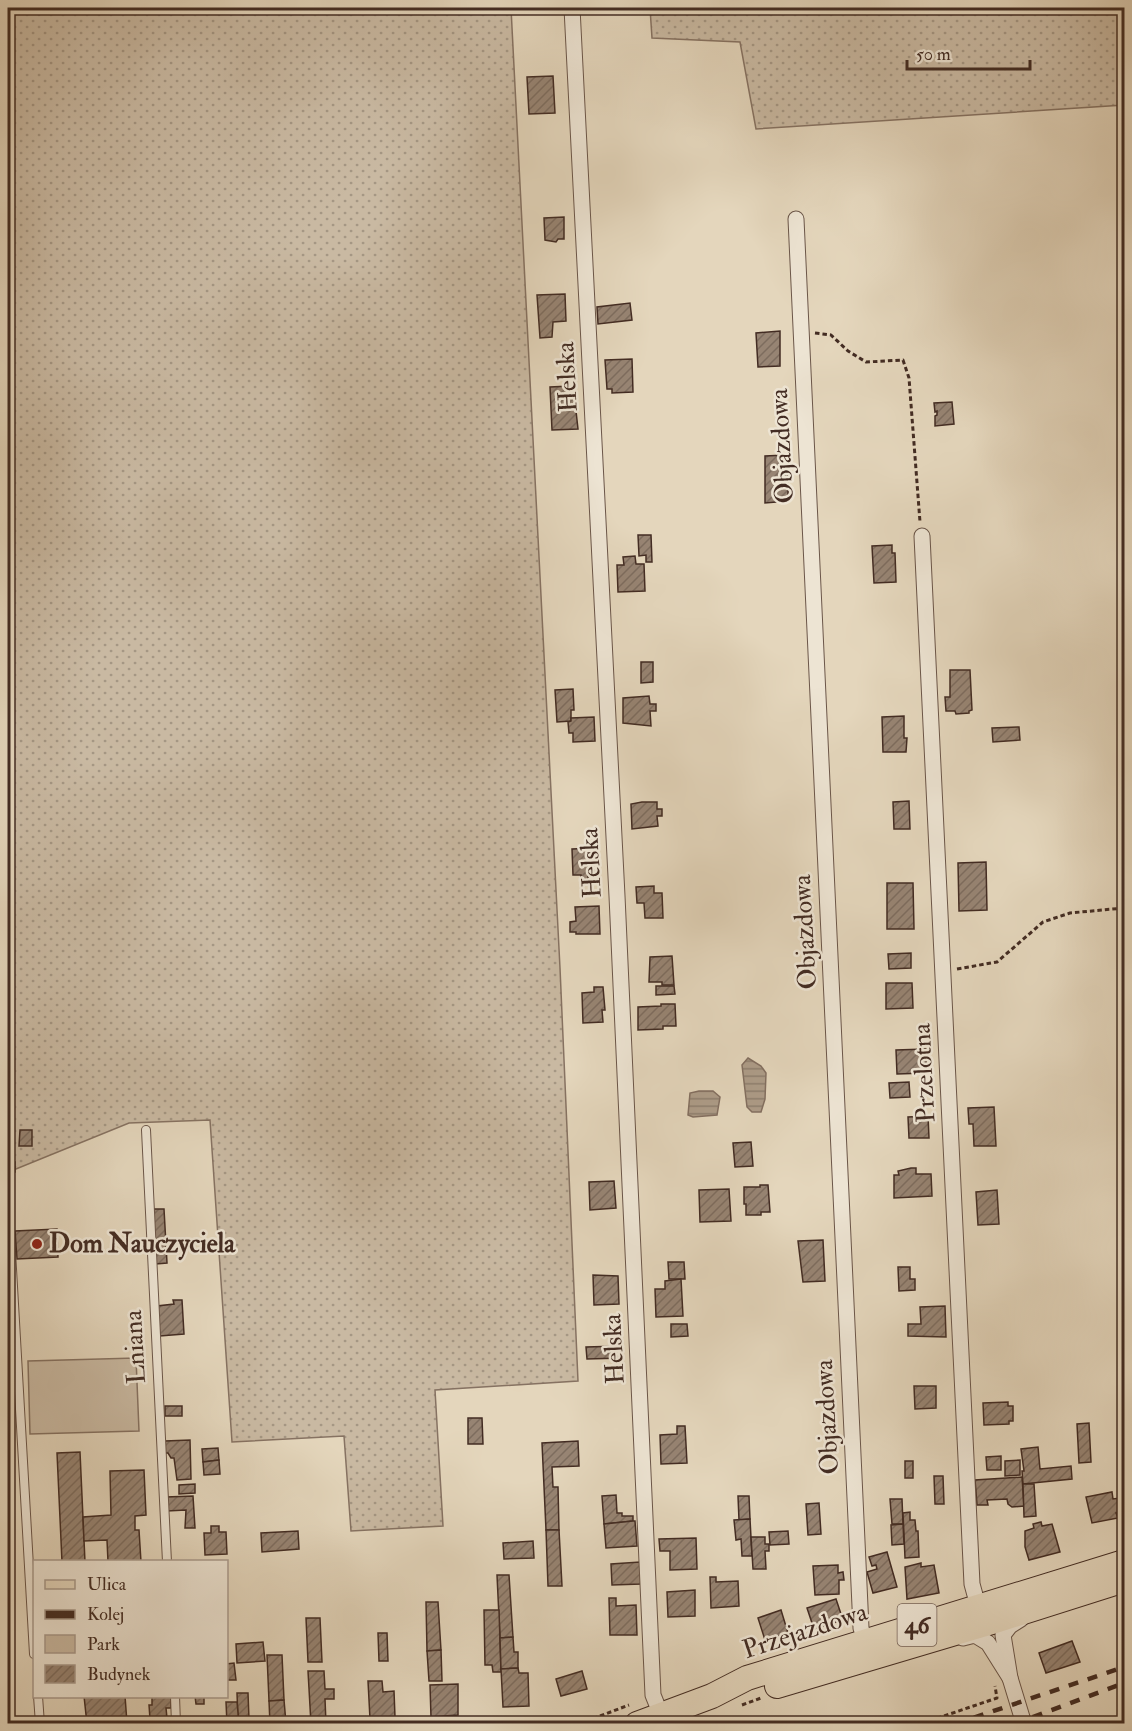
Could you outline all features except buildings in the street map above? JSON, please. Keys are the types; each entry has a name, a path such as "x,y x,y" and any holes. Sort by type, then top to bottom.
{"main road":[{"name":"Przejazdowa","path":"637,1724 712,1696 747,1678 1125,1562"},
{"name":"Przejazdowa","path":"712,1696 753,1693 1125,1580"}],"street":[{"name":"Helska","path":"572,8 616,874 653,1695 661,1715"},
{"name":"Objazdowa","path":"796,219 860,1616 865,1641"},
{"name":"Przelotna","path":"922,536 972,1584 978,1606"},
{"path":"1024,1724 1010,1678 1003,1635 1019,1620 1125,1588"},
{"path":"813,1675 827,1679 908,1653 975,1635 988,1643 1010,1678"}],"lane":[{"name":"Lniana","path":"146,1130 167,1560"},
{"path":"10,1234 33,1636"},
{"path":"38,1698 40,1724"},
{"path":"175,1698 176,1724"}],"path":[{"path":"801,330 831,335 848,351 866,362 903,360 909,378 922,536"},
{"path":"943,972 997,962 1043,922 1070,913 1125,908"},
{"path":"937,1724 935,1719 997,1698 993,1680"}],"green space":[{"path":"8,8 511,8 560,968 578,1381 435,1390 443,1526 351,1531 344,1436 232,1442 210,1120 129,1123 16,1169 8,1169"},
{"path":"650,8 1124,8 1124,105 756,129 740,42 652,38"},
{"path":"136,1358 139,1431 30,1434 28,1361"}],"shaded area":[{"path":"748,1058 761,1066 766,1073 765,1099 761,1112 752,1112 747,1107 742,1065"},
{"path":"713,1091 720,1097 717,1115 693,1117 688,1115 690,1093"}],"railway":[{"path":"955,1724 1124,1667"},
{"path":"1014,1724 1124,1683"}],"place":[{"name":"Dom Nauczyciela","path":"37,1244"}]}
